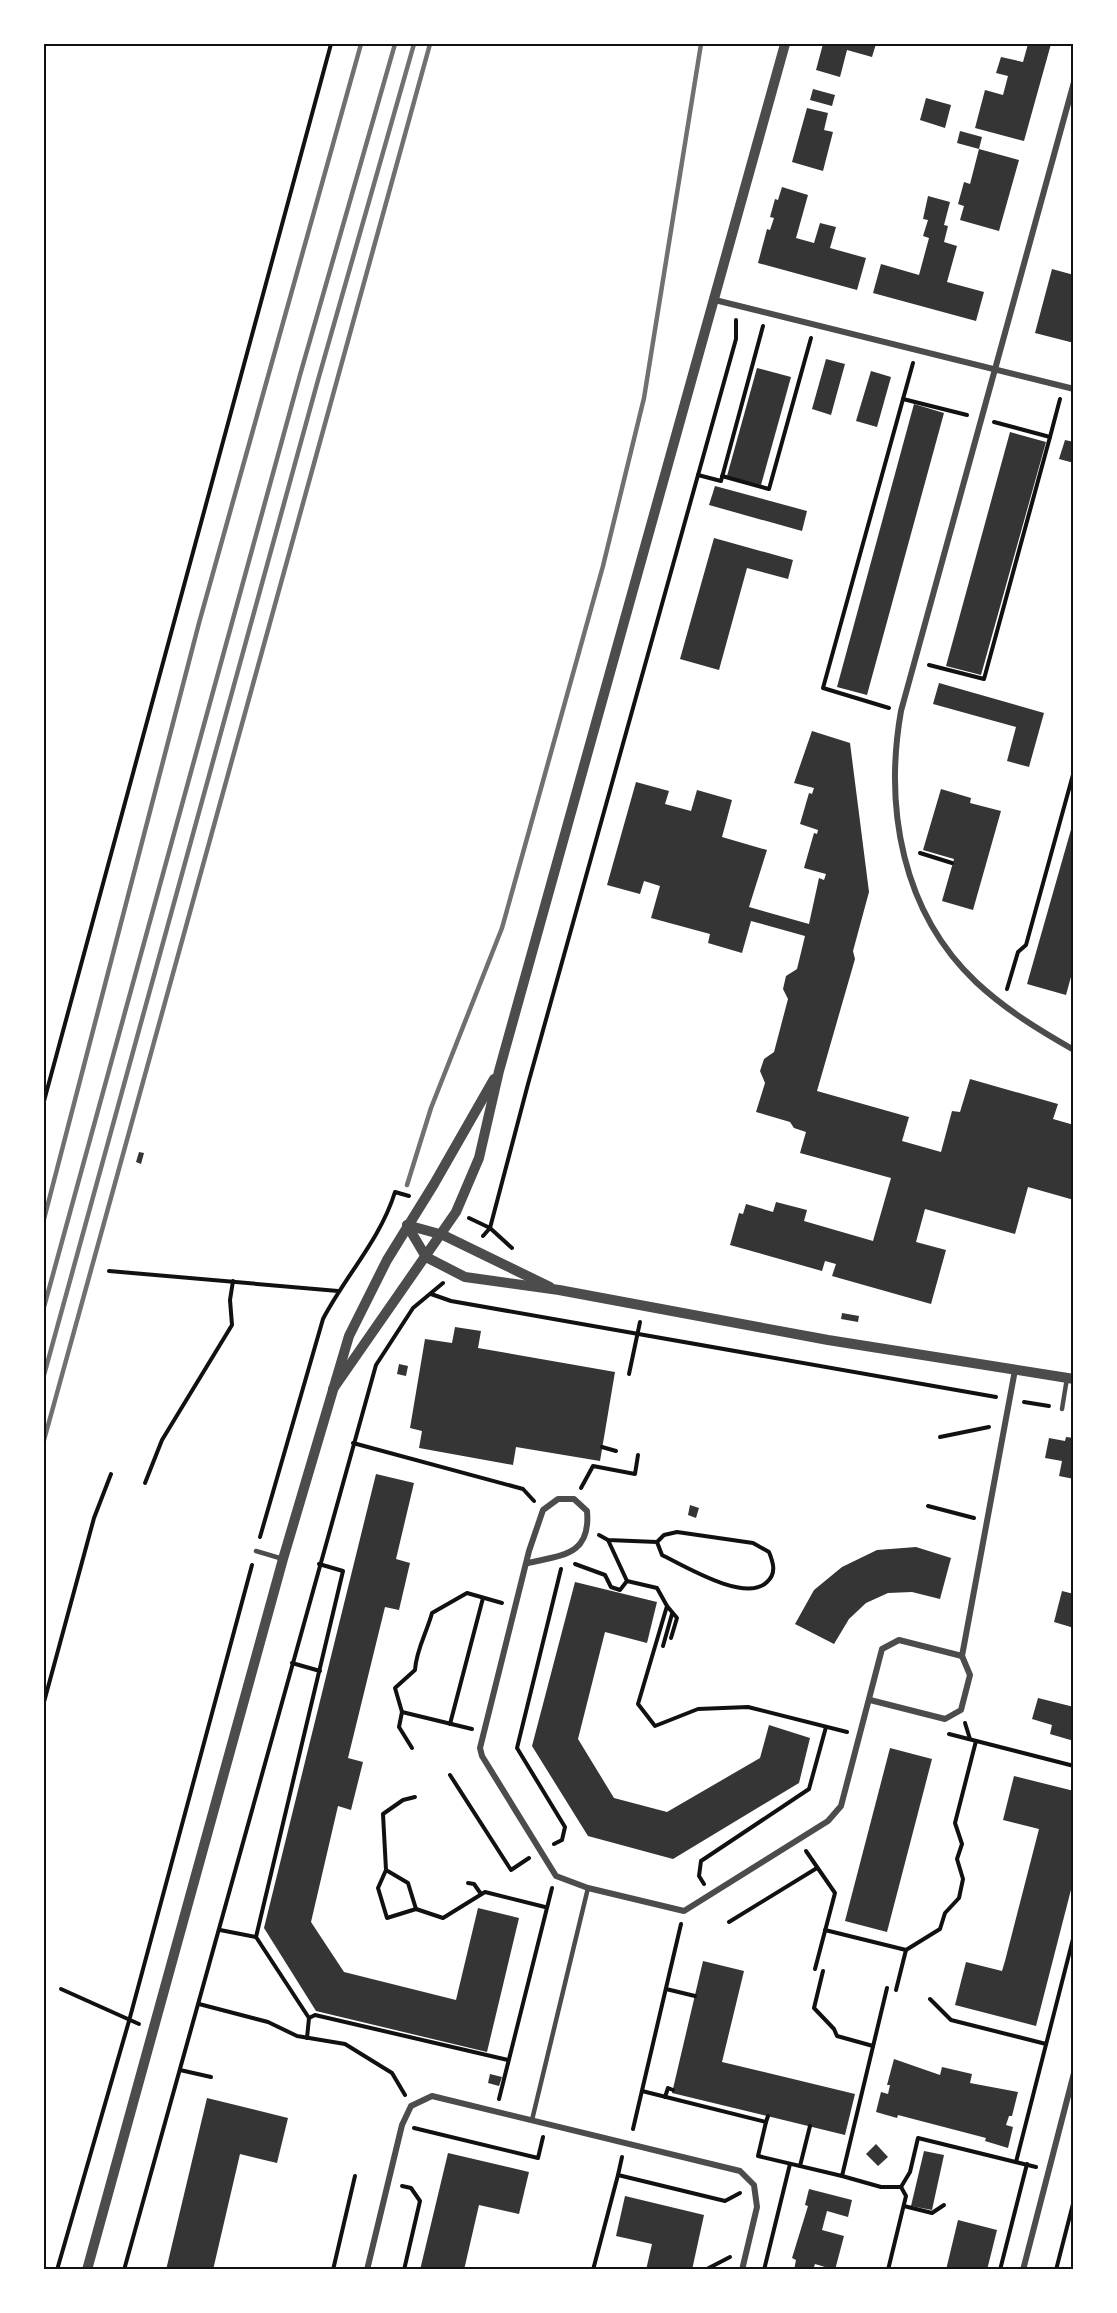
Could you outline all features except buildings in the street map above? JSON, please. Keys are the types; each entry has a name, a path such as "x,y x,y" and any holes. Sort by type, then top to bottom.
{"street":[{"path":"333,1389 389,1306 442,1235 456,1212 479,1158 499,1071 785,44"},
{"path":"1074,81 993,369 901,711 893,768 896,821 902,848 921,905 938,934 976,981 1002,1004 1028,1023 1074,1050"},
{"path":"715,300 1074,389"},
{"path":"87,2270 283,1559 349,1336 368,1293 499,1071"},
{"path":"407,1225 442,1235 559,1290"},
{"path":"407,1225 426,1257 465,1278 559,1290 732,1323 1070,1379"},
{"path":"870,1700 945,1719 961,1710 970,1675 962,1656 1015,1370"},
{"path":"528,1563 563,1555 582,1543 589,1530 587,1511 574,1500 558,1499 543,1510 529,1551 528,1563 480,1748 482,1756 539,1853 556,1876 588,1888 684,1911 828,1821 841,1806 882,1649 899,1640 962,1656"},
{"path":"1023,2270 1074,2073"},
{"path":"368,2270 402,2125 411,2106 432,2096 740,2171 754,2185 757,2207 742,2270"}],"lane":[{"path":"1062,1409 1070,1379"},
{"path":"256,1551 283,1559"},
{"path":"532,2120 588,1888"}],"path":[{"path":"44,1101 331,44"},
{"path":"485,1234 490,1228 736,339 737,306"},
{"path":"698,475 721,481 766,314"},
{"path":"722,476 769,489 815,326"},
{"path":"901,711 822,688 916,351"},
{"path":"915,661 984,680 1064,386"},
{"path":"903,399 1050,437"},
{"path":"1074,746 1074,753"},
{"path":"1002,1004 1018,952 1026,945 1074,771"},
{"path":"902,848 952,863"},
{"path":"57,2270 129,2021 256,1551 317,1337 338,1291 375,1239 386,1219 395,1192 405,1195"},
{"path":"477,1222 490,1228 520,1256"},
{"path":"109,1271 338,1291"},
{"path":"145,1483 162,1440 232,1324 230,1300 233,1281"},
{"path":"124,2270 376,1365 413,1308 438,1288"},
{"path":"424,1291 451,1301 638,1332 1062,1409"},
{"path":"629,1374 638,1332"},
{"path":"940,1437 1005,1424"},
{"path":"353,1443 523,1489 543,1510"},
{"path":"602,1447 616,1451"},
{"path":"593,1466 635,1474 638,1455"},
{"path":"574,1500 594,1461"},
{"path":"44,1702 94,1518 111,1474"},
{"path":"928,1506 987,1521"},
{"path":"627,1581 608,1540 657,1542 664,1535 676,1532 753,1543 769,1552 774,1566 770,1579 761,1588 740,1589 663,1556 657,1542"},
{"path":"450,1775 511,1870 562,1840 565,1827 517,1748 561,1576 563,1555 579,1566 605,1575 611,1587 620,1590 627,1581"},
{"path":"256,1937 343,1571 319,1564"},
{"path":"627,1581 657,1588 672,1614 677,1618 671,1638"},
{"path":"412,1748 399,1727 402,1712 394,1688 414,1670 416,1653 423,1644 432,1612 467,1593 517,1606"},
{"path":"450,1724 483,1598"},
{"path":"667,1606 639,1704 655,1726 698,1709 748,1707 860,1736"},
{"path":"663,1646 672,1614"},
{"path":"292,1663 320,1671"},
{"path":"402,1712 484,1732"},
{"path":"711,1895 699,1876 701,1861 809,1790 826,1727"},
{"path":"947,1734 1074,1766"},
{"path":"896,1990 906,1950 940,1929 945,1913 959,1898 963,1879 957,1859 962,1844 956,1823 976,1741"},
{"path":"415,1797 403,1800 383,1814 386,1870 378,1888 387,1918 416,1909 443,1918 485,1892 545,1908"},
{"path":"799,1840 834,1893 815,1969"},
{"path":"729,1922 817,1868"},
{"path":"386,1870 408,1883 416,1909"},
{"path":"496,2112 545,1908 556,1876"},
{"path":"468,1883 474,1884 481,1894"},
{"path":"593,2270 642,2091 684,1911"},
{"path":"220,1930 256,1937 309,2018 307,2038"},
{"path":"825,1930 906,1950"},
{"path":"1016,2162 1074,1935"},
{"path":"823,1971 814,2008 834,2029 837,2036 873,2046"},
{"path":"842,2176 886,1988"},
{"path":"61,1989 129,2021"},
{"path":"666,1989 695,1996"},
{"path":"930,1999 951,2020 1046,2044"},
{"path":"199,2004 268,2022 297,2036 345,2044 392,2073 411,2106"},
{"path":"309,2018 315,2015 508,2060"},
{"path":"180,2070 211,2077"},
{"path":"665,2097 668,2088 673,2090"},
{"path":"642,2091 766,2122"},
{"path":"768,2116 758,2156 881,2187 901,2187"},
{"path":"402,2125 538,2158 547,2124"},
{"path":"800,2166 810,2126"},
{"path":"901,2187 910,2172 918,2138 1049,2170"},
{"path":"764,2270 790,2164"},
{"path":"1000,2270 1027,2164"},
{"path":"618,2175 725,2201 754,2185"},
{"path":"333,2270 355,2176"},
{"path":"388,2183 411,2188 420,2201 404,2270"},
{"path":"888,2270 906,2196 901,2187"},
{"path":"1056,2270 1074,2200"},
{"path":"904,2206 932,2213 944,2205"},
{"path":"705,2270 747,2249"}],"railway":[{"path":"44,1219 199,623 361,44"},
{"path":"44,1307 300,375 395,44"},
{"path":"44,1375 318,380 414,44"},
{"path":"44,1440 430,44"},
{"path":"407,1185 431,1108 502,928 603,566 644,398 701,44"}]}
